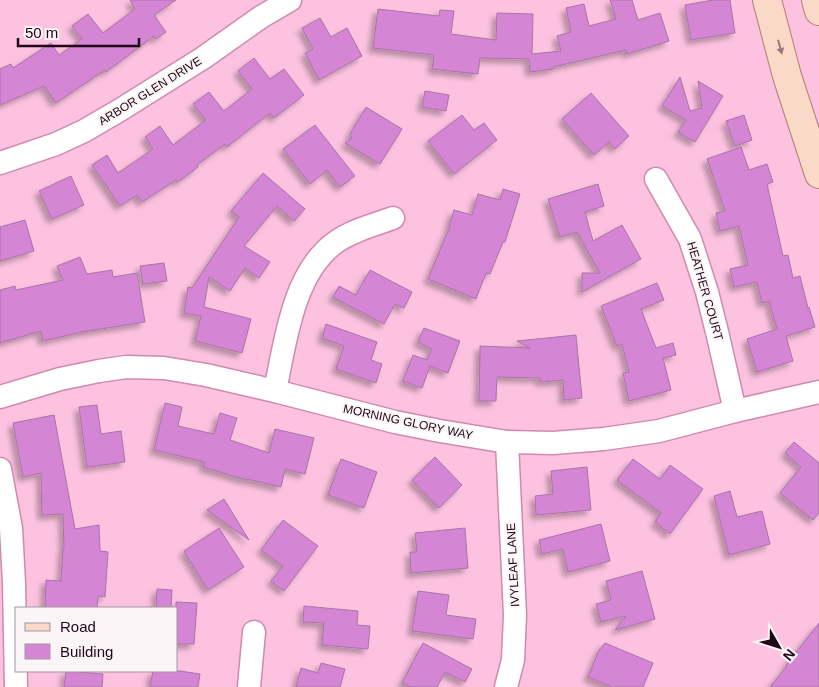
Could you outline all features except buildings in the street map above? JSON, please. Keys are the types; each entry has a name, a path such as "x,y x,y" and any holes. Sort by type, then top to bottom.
{"main road":[{"path":"767,0 787,76 819,174"},
{"path":"816,0 819,11"}],"street":[{"name":"ARBOR GLEN DRIVE","path":"0,163 56,144 84,131 202,58 261,17 290,0"},
{"name":"HEATHER COURT","path":"656,179 690,239 707,292 736,411"},
{"path":"274,391 288,327 299,292 309,270 323,252 337,241 363,228 393,218"},
{"name":"MORNING GLORY WAY","path":"0,397 60,379 99,371 126,367 164,368 206,374 395,422 431,429 507,442 554,443 604,439 659,431 819,392"},
{"name":"IVYLEAF LANE","path":"506,687 513,660 516,614 507,442"},
{"path":"0,469 11,528 15,635"},
{"path":"249,687 254,632"},
{"path":"16,672 16,687"}]}
